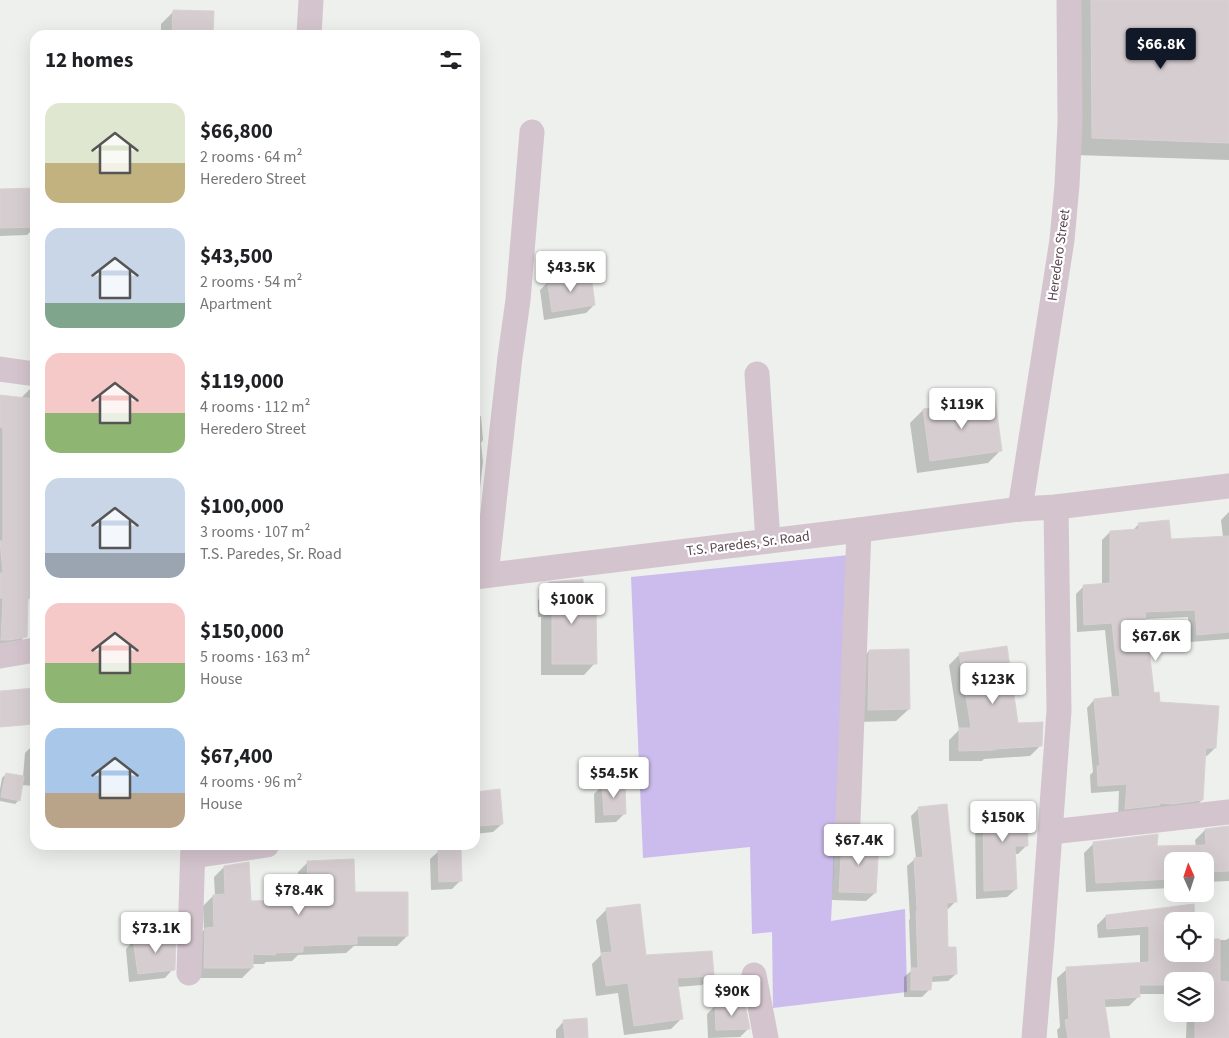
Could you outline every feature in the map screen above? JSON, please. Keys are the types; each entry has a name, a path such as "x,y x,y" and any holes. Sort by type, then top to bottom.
{"street":[{"path":"309,30 311,0"},
{"name":"Heredero Street","path":"1020,509 1062,240 1070,123 1069,0"},
{"path":"481,576 518,300 532,132"},
{"path":"0,369 30,373"},
{"path":"758,374 768,541"},
{"name":"T.S. Paredes, Sr. Road","path":"481,576 1020,509 1056,507 1229,486"},
{"path":"1034,1038 1059,711 1056,507"},
{"path":"848,821 859,530"},
{"path":"0,656 30,651"},
{"path":"1051,832 1229,812"},
{"path":"189,973 193,851"},
{"path":"754,975 766,1038"}],"shaded area":[{"path":"849,555 831,921 905,909 907,992 773,1008 772,932 752,934 750,847 643,858 631,577"}],"building":[{"path":"1091,0 1229,0 1229,143 1092,138"},
{"path":"173,10 214,11 213,30 172,30"},
{"path":"30,188 30,227 0,228 0,189"},
{"path":"591,274 595,305 552,312 547,280"},
{"path":"0,395 30,398 30,597 28,597 27,637 9,640 1,640 3,598 0,598 0,573 3,573 0,541 3,541 3,428 0,427"},
{"path":"995,399 1002,451 930,461 923,409"},
{"path":"1169,520 1171,539 1229,536 1229,632 1197,635 1195,610 1145,612 1154,693 1159,692 1160,702 1219,706 1216,748 1206,748 1203,800 1172,804 1160,803 1160,805 1125,809 1127,784 1098,786 1097,766 1100,766 1094,699 1120,696 1112,623 1084,625 1083,585 1110,583 1110,531 1139,529 1138,523"},
{"path":"583,579 584,611 596,611 597,664 552,664 552,606 550,606 549,582"},
{"path":"1007,646 1018,723 1043,722 1042,746 959,751 959,728 971,728 959,653"},
{"path":"909,649 910,709 868,710 869,650"},
{"path":"30,688 30,724 0,727 0,691"},
{"path":"6,773 24,776 20,801 1,797"},
{"path":"625,783 626,814 604,815 602,784"},
{"path":"500,789 503,824 480,826 480,791"},
{"path":"1027,802 1028,846 1015,846 1017,889 984,891 983,803"},
{"path":"947,804 957,902 947,903 948,947 956,947 957,974 932,976 931,990 911,990 911,968 918,968 914,858 923,857 918,807"},
{"path":"1229,826 1229,871 1214,872 1214,852 1164,852 1164,879 1096,883 1093,842 1158,834 1157,846 1206,845 1205,829"},
{"path":"842,840 879,841 876,893 839,892"},
{"path":"438,850 461,850 462,881 439,882"},
{"path":"354,859 355,892 408,892 408,936 357,936 357,944 303,946 303,952 275,953 275,955 253,954 253,968 204,968 205,928 214,927 213,895 225,894 224,866 249,862 251,901 309,899 307,861"},
{"path":"640,904 646,955 712,951 714,976 677,978 683,1019 634,1026 628,983 606,986 601,953 612,952 606,908"},
{"path":"1194,904 1194,912 1164,912 1164,962 1214,962 1214,939 1220,939 1220,981 1229,982 1229,1038 1195,1038 1195,1022 1214,1022 1214,972 1164,972 1164,985 1139,985 1140,997 1104,999 1110,1038 1068,1038 1065,1020 1069,1019 1066,967 1149,962 1149,926 1107,929 1106,915"},
{"path":"176,934 175,970 138,974 133,939"},
{"path":"745,1004 750,1029 716,1030 715,1005"},
{"path":"587,1018 588,1038 565,1038 563,1020"}]}
